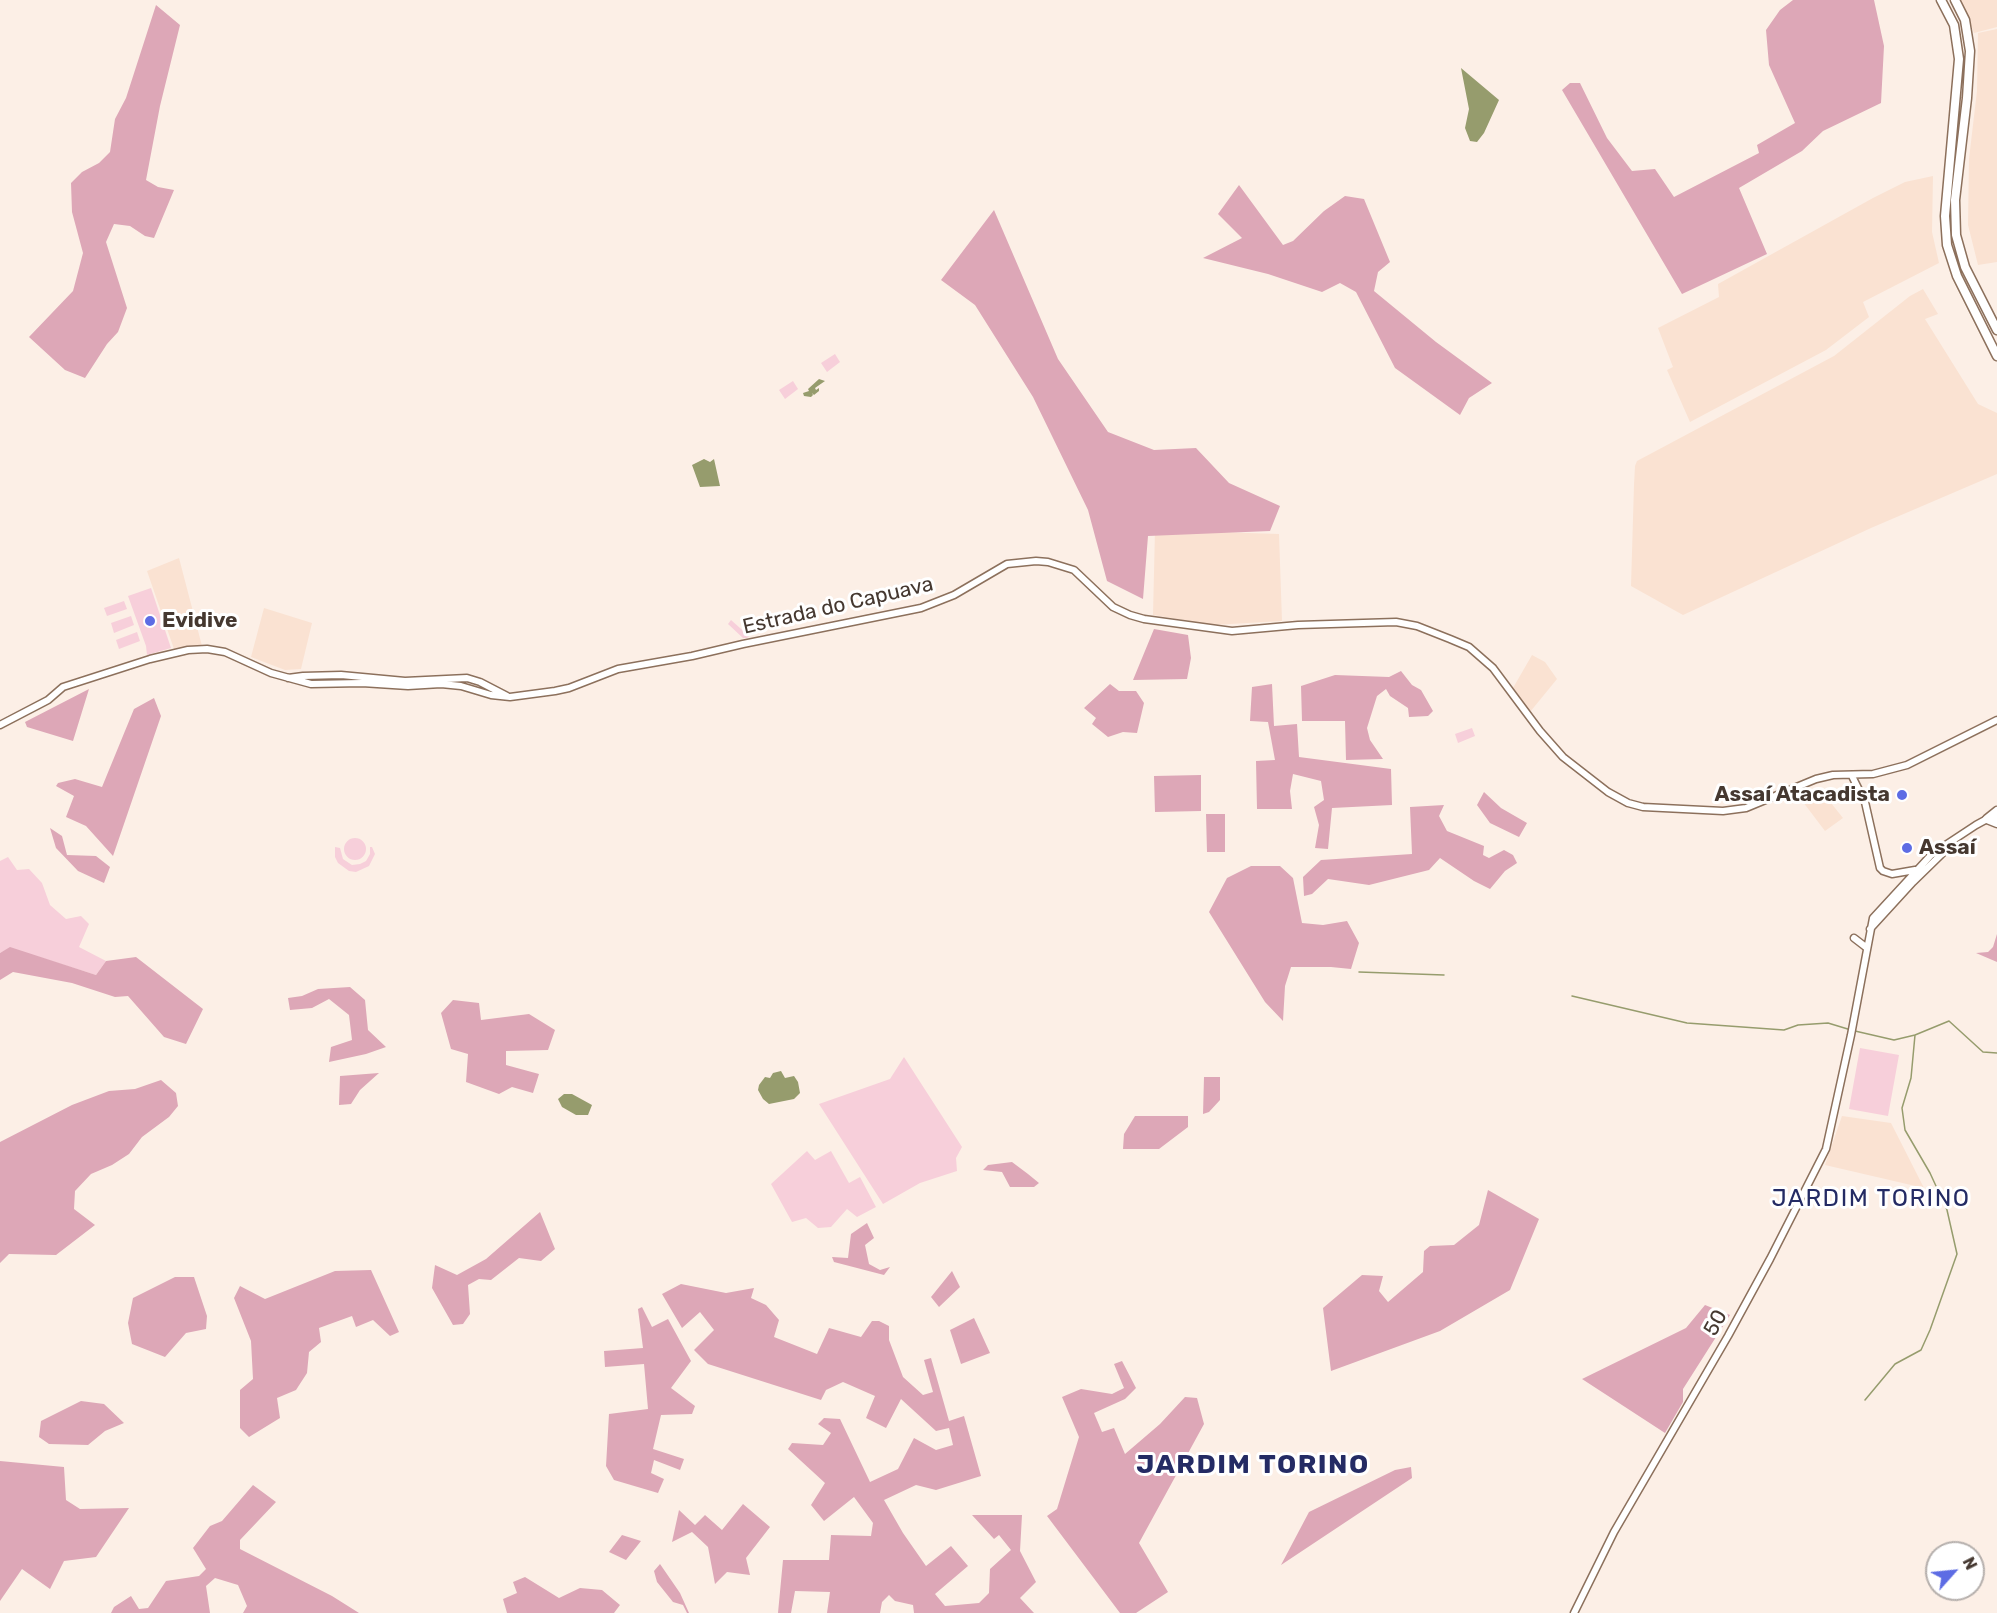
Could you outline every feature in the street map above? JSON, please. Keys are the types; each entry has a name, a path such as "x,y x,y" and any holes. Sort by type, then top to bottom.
{"highway":[{"path":"1941,0 1954,25 1959,59 1944,216 1947,245 1957,276 1997,356"},
{"path":"1955,0 1965,20 1970,51 1968,98 1955,200 1956,235 1965,267 1997,330"},
{"path":"1997,810 1987,819 1997,823"}],"main road":[{"name":"Estrada do Capuava","path":"0,725 48,700 63,687 150,659 188,650 207,649 225,652 271,673 316,685 441,684 470,689 491,696 510,697 563,690 618,669 692,657 743,644 921,608 954,595 1007,564 1036,561 1074,570 1113,607 1144,619 1232,630 1396,622 1417,626 1450,639 1469,647 1494,668 1540,732 1563,757 1608,792 1628,803 1643,807 1739,810 1816,779 1880,772 1907,765 1997,720"},
{"path":"316,675 316,685"},
{"name":"Estrada do Capuava","path":"287,678 341,675 405,681 473,679 510,697"},
{"path":"470,689 474,685 473,679"},
{"path":"1852,776 1865,802 1880,868 1892,874 1917,869 1932,854 1987,819 1997,817"},
{"path":"1869,930 1959,837"},
{"path":"1931,866 1934,859 1932,854"},
{"name":"50","path":"1574,1613 1635,1492 1728,1336 1822,1157 1851,1031 1869,930 1873,918 1917,869"},
{"path":"1854,938 1867,948"}],"shaded area":[{"path":"1793,0 1874,0 1884,46 1881,103 1823,131 1802,151 1739,188 1767,254 1682,294 1562,90 1570,83 1580,83 1607,138 1632,171 1655,169 1674,197 1759,153 1757,145 1795,123 1769,65 1766,30 1780,10"},
{"path":"1961,0 1997,0 1997,27 1974,33"},
{"path":"156,5 180,25 160,106 146,180 158,187 174,190 154,238 145,236 130,226 114,224 106,242 127,308 118,332 107,344 85,378 65,370 29,337 73,291 83,253 72,212 71,183 110,152 115,119 126,98"},
{"path":"1997,29 1997,262 1978,265 1968,225 1969,159 1977,91 1978,33"},
{"path":"1461,68 1499,100 1484,133 1477,142 1470,141 1465,128 1469,109"},
{"path":"1933,176 1932,232 1939,263 1863,302 1869,317 1826,350 1690,422 1667,370 1673,367 1658,328 1719,297 1718,284 1873,198 1905,182"},
{"path":"1239,185 1283,245 1293,241 1324,211 1345,196 1364,199 1390,262 1378,272 1374,291 1436,342 1492,383 1469,398 1460,415 1395,368 1356,292 1340,283 1322,292 1268,274 1203,258 1242,238 1218,214"},
{"path":"994,210 1058,359 1108,432 1154,450 1196,448 1229,483 1280,506 1270,531 1148,536 1143,599 1107,581 1088,510 1033,397 975,305 941,280"},
{"path":"1923,289 1938,314 1925,319 1978,404 1997,413 1997,474 1871,528 1683,615 1631,586 1634,485 1637,461 1834,356 1910,296"},
{"path":"835,354 840,362 827,372 821,363"},
{"path":"819,379 825,381 815,388 816,390 819,388 819,391 814,395 812,393 811,397 804,396 803,393 809,391 808,389"},
{"path":"793,381 798,389 785,399 779,390"},
{"path":"704,459 710,462 714,459 720,486 700,487 692,465"},
{"path":"1155,530 1279,534 1282,621 1213,625 1153,615"},
{"path":"179,558 202,646 174,649 147,571"},
{"name":"Evidive","path":"151,588 171,648 147,655 146,646 128,596"},
{"path":"124,601 127,609 107,616 104,608"},
{"path":"264,608 312,623 301,669 285,670 251,657"},
{"path":"131,616 134,625 114,633 111,623"},
{"path":"731,620 749,636 747,638 743,638 728,624"},
{"path":"1154,629 1188,635 1191,658 1187,679 1133,680"},
{"path":"137,632 140,641 119,649 116,640"},
{"path":"1532,655 1545,662 1557,679 1530,712 1513,688"},
{"path":"1401,671 1412,685 1421,690 1433,711 1428,716 1409,717 1408,708 1390,696 1386,689 1377,696 1367,728 1370,740 1383,759 1346,760 1345,721 1302,721 1301,686 1335,675 1389,677"},
{"path":"1110,684 1119,691 1136,691 1144,703 1137,733 1123,732 1108,737 1092,724 1096,718 1084,708"},
{"path":"1272,684 1274,726 1297,724 1299,757 1391,769 1392,805 1332,808 1328,849 1315,848 1319,825 1314,807 1324,800 1321,781 1293,774 1290,791 1292,809 1257,809 1256,761 1275,760 1268,722 1250,721 1252,687"},
{"path":"89,689 73,741 27,727 25,722"},
{"path":"154,698 161,716 113,856 86,826 66,817 74,796 56,786 58,783 75,779 102,787 134,709"},
{"path":"1472,728 1475,736 1458,743 1455,734"},
{"path":"1201,775 1201,811 1155,812 1154,776"},
{"path":"1819,788 1843,818 1825,831 1803,802"},
{"path":"1484,792 1501,808 1527,823 1519,837 1490,823 1477,805"},
{"path":"1444,805 1439,816 1447,831 1484,846 1483,855 1489,858 1504,850 1513,855 1517,863 1505,871 1490,889 1440,858 1429,870 1369,885 1328,879 1312,894 1304,896 1303,877 1321,860 1412,854 1410,807"},
{"path":"1206,814 1225,814 1225,852 1207,852"},
{"path":"50,828 62,836 67,855 96,856 110,867 104,883 78,871 56,848"},
{"path":"355,838 363,841 366,849 363,857 355,860 347,857 344,849 347,841"},
{"path":"335,847 340,848 343,859 352,865 366,861 370,854 370,847 375,854 369,866 356,872 349,871 338,863 335,857"},
{"path":"8,857 17,870 29,869 42,883 50,905 66,919 81,916 89,924 79,947 106,961 96,975 10,948 0,953 0,861"},
{"path":"1251,866 1280,866 1293,878 1302,923 1323,925 1347,921 1359,943 1351,969 1291,967 1285,986 1283,1021 1265,1002 1209,912 1227,878"},
{"path":"1997,934 1997,962 1976,953 1988,952 1993,947"},
{"path":"10,947 96,975 106,961 136,957 203,1009 186,1044 164,1037 128,996 115,997 72,983 13,972 0,980 0,953"},
{"path":"350,987 365,1000 368,1030 386,1047 329,1062 331,1047 352,1040 349,1015 329,999 312,1008 290,1010 288,998 302,996 318,989"},
{"path":"453,1000 479,1003 481,1020 529,1014 555,1030 548,1050 506,1051 506,1065 539,1074 533,1093 512,1087 499,1094 466,1082 468,1054 451,1049 441,1013"},
{"path":"1860,1048 1899,1055 1888,1116 1849,1109"},
{"path":"904,1057 962,1147 956,1158 957,1171 920,1183 883,1204 819,1104 890,1079"},
{"path":"781,1071 785,1078 794,1076 800,1093 794,1099 769,1104 758,1090 759,1085 765,1077 770,1078 773,1073"},
{"path":"379,1073 360,1090 351,1104 339,1105 340,1076"},
{"path":"1204,1077 1220,1077 1220,1100 1209,1112 1203,1114"},
{"path":"161,1080 176,1093 178,1106 169,1117 142,1137 129,1154 112,1165 91,1174 75,1191 74,1209 95,1225 56,1255 9,1254 0,1263 0,1142 72,1105 109,1091 135,1089"},
{"path":"564,1094 572,1094 592,1105 588,1115 576,1115 562,1107 558,1099"},
{"path":"1135,1116 1188,1116 1188,1127 1159,1149 1123,1149 1124,1134"},
{"path":"1842,1116 1891,1123 1924,1188 1825,1165"},
{"path":"807,1151 815,1160 831,1151 849,1183 860,1177 876,1207 857,1217 847,1209 831,1227 818,1228 806,1218 792,1222 771,1184"},
{"path":"1012,1162 1039,1183 1034,1187 1010,1187 1002,1172 983,1170 988,1165"},
{"path":"1488,1190 1539,1219 1510,1290 1440,1331 1331,1371 1323,1308 1362,1275 1383,1276 1379,1291 1388,1302 1423,1272 1424,1251 1430,1246 1454,1245 1479,1225"},
{"path":"540,1212 555,1249 541,1261 519,1258 491,1280 479,1279 468,1285 470,1314 463,1324 453,1325 432,1288 435,1265 457,1275 486,1259"},
{"path":"867,1223 874,1238 865,1245 869,1264 880,1270 890,1267 884,1275 834,1262 832,1257 848,1258 851,1234"},
{"path":"371,1270 399,1332 390,1336 373,1320 356,1327 352,1316 319,1328 321,1342 309,1352 307,1373 296,1390 277,1398 280,1418 249,1437 240,1428 240,1390 253,1379 251,1341 234,1298 240,1286 265,1299 335,1271"},
{"path":"952,1271 960,1287 939,1307 931,1297"},
{"path":"175,1277 194,1277 207,1316 206,1329 186,1333 165,1357 132,1344 128,1323 133,1298"},
{"path":"681,1284 726,1293 754,1288 751,1298 766,1305 779,1320 774,1337 817,1354 829,1328 861,1337 872,1321 879,1321 889,1326 889,1340 903,1377 923,1395 933,1392 924,1360 931,1358 949,1421 964,1416 981,1476 936,1490 916,1485 884,1500 926,1566 951,1546 968,1566 935,1594 945,1606 979,1603 989,1593 990,1569 1011,1550 999,1535 994,1539 972,1515 1022,1515 1020,1551 1036,1582 1020,1598 1034,1613 914,1613 913,1605 895,1601 889,1595 882,1602 880,1613 827,1613 830,1592 795,1591 791,1613 778,1613 783,1560 829,1560 831,1535 871,1536 873,1523 854,1497 824,1521 811,1505 825,1483 788,1449 792,1443 823,1445 831,1433 818,1424 824,1418 840,1419 870,1482 898,1469 914,1438 936,1450 953,1445 949,1428 936,1431 901,1399 886,1428 866,1418 875,1396 843,1382 826,1390 821,1400 708,1364 694,1350 714,1330 700,1312 682,1328 662,1294"},
{"path":"1705,1305 1730,1315 1683,1389 1683,1402 1665,1433 1582,1379 1686,1328"},
{"path":"642,1307 652,1327 668,1319 691,1361 671,1388 695,1406 692,1414 661,1415 653,1449 684,1459 680,1470 654,1460 651,1473 664,1479 658,1493 614,1480 606,1466 609,1414 648,1409 644,1364 605,1367 604,1351 643,1348 638,1309"},
{"path":"974,1318 990,1353 961,1364 950,1330"},
{"path":"1122,1361 1136,1388 1125,1399 1094,1413 1102,1432 1114,1428 1125,1454 1160,1424 1185,1397 1197,1398 1204,1424 1139,1543 1168,1592 1136,1613 1120,1613 1047,1516 1057,1509 1079,1437 1062,1397 1081,1389 1112,1394 1124,1388 1114,1364"},
{"path":"81,1401 104,1404 124,1423 105,1431 88,1445 49,1444 39,1437 41,1421"},
{"path":"0,1461 64,1467 66,1500 80,1509 129,1508 96,1557 64,1561 50,1589 22,1569 0,1601"},
{"path":"1411,1467 1412,1478 1281,1565 1309,1512 1395,1470"},
{"path":"253,1485 276,1502 240,1540 240,1549 332,1596 359,1613 243,1613 247,1606 238,1585 215,1578 206,1586 210,1613 111,1613 114,1607 131,1596 139,1609 148,1608 166,1581 199,1576 206,1569 193,1548 210,1526 222,1521"},
{"path":"743,1504 770,1527 746,1558 750,1575 727,1572 715,1584 708,1547 692,1532 672,1542 679,1510 695,1525 705,1515 722,1530"},
{"path":"622,1535 641,1541 626,1560 609,1552"},
{"path":"660,1564 680,1593 689,1613 683,1605 673,1602 657,1582 654,1571"},
{"path":"525,1577 559,1598 580,1588 602,1590 620,1605 614,1613 507,1613 503,1599 517,1593 513,1582"}],"waterway":[{"path":"1359,972 1444,975"},
{"path":"1572,996 1687,1023 1784,1030 1798,1025 1828,1023 1851,1030"},
{"path":"1865,1400 1895,1364 1921,1350 1957,1254 1947,1210 1930,1173 1905,1130 1902,1108 1911,1078 1915,1035 1949,1021 1983,1052 1997,1053"},
{"path":"1855,1031 1894,1040 1915,1035"}],"place":[{"name":"Evidive","path":"150,621"},
{"name":"Assaí Atacadista","path":"1902,795"},
{"name":"Assaí","path":"1907,848"}],"district":[{"name":"JARDIM TORINO","path":"1871,1199"},
{"name":"JARDIM TORINO","path":"1253,1465"}]}
